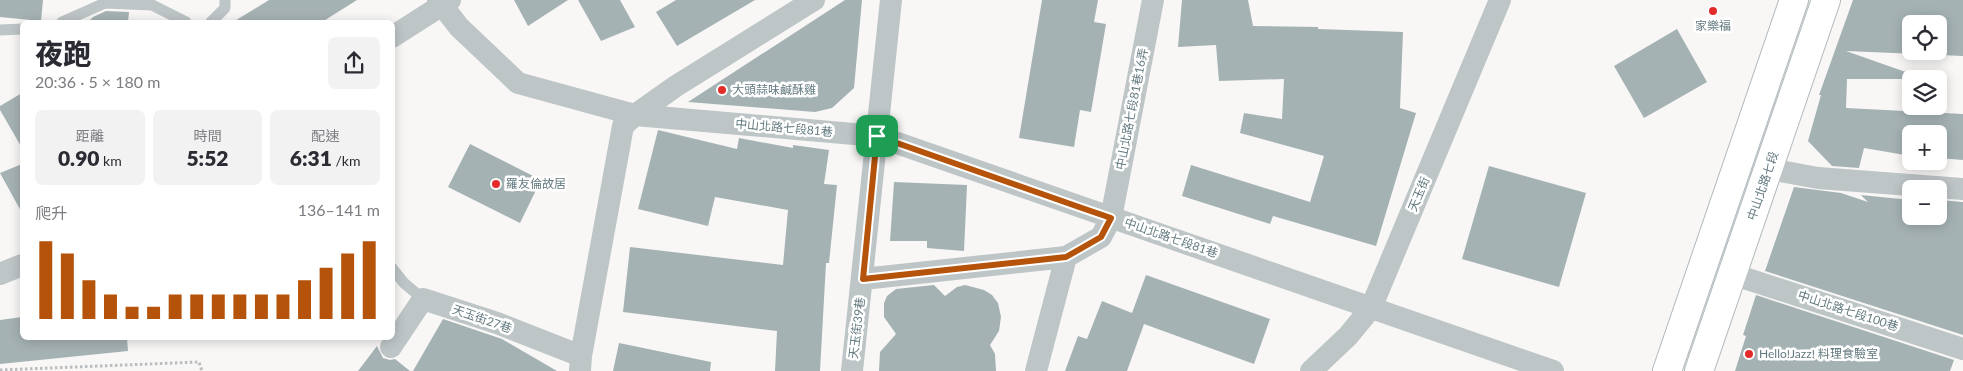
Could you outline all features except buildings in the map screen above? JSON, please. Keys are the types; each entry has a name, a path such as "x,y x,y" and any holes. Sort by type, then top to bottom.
{"main road":[{"path":"1667,371 1794,0"},
{"name":"中山北路七段","path":"1699,371 1826,0"}],"street":[{"path":"581,363 623,126 635,115 676,86 814,0"},
{"name":"天玉街39巷","path":"852,371 892,0"},
{"name":"中山北路七段81巷16弄","path":"1111,218 1153,0"},
{"name":"天玉街","path":"1311,371 1348,336 1371,308 1500,0"},
{"path":"395,35 443,2"},
{"name":"中山北路七段81巷","path":"443,2 459,27 518,83 635,115 877,136 1553,371"},
{"path":"1769,169 1818,178 1963,189"},
{"path":"863,279 1066,257 1101,237 1111,218"},
{"path":"1036,371 1066,257"},
{"path":"0,274 20,266"},
{"name":"中山北路七段100巷","path":"1732,274 1963,349"},
{"path":"395,340 423,298"},
{"name":"天玉街27巷","path":"423,298 498,323 581,363"},
{"path":"390,347 395,340"}],"lane":[{"path":"214,20 225,8 225,0"},
{"path":"67,20 105,3 152,4 182,20"},
{"path":"0,30 20,29"},
{"path":"395,272 404,283 423,298"}],"path":[{"path":"0,370 198,362 202,371"}],"place":[{"name":"家樂福","path":"1713,11"},
{"name":"大頭蒜味鹹酥雞","path":"722,90"},
{"name":"羅友倫故居","path":"496,184"},
{"name":"Hello!Jazz! 料理食驗室","path":"1749,354"}],"route":[{"path":"877,136 1079,207 1111,218 1101,237 1066,257 863,279 877,136"}]}
